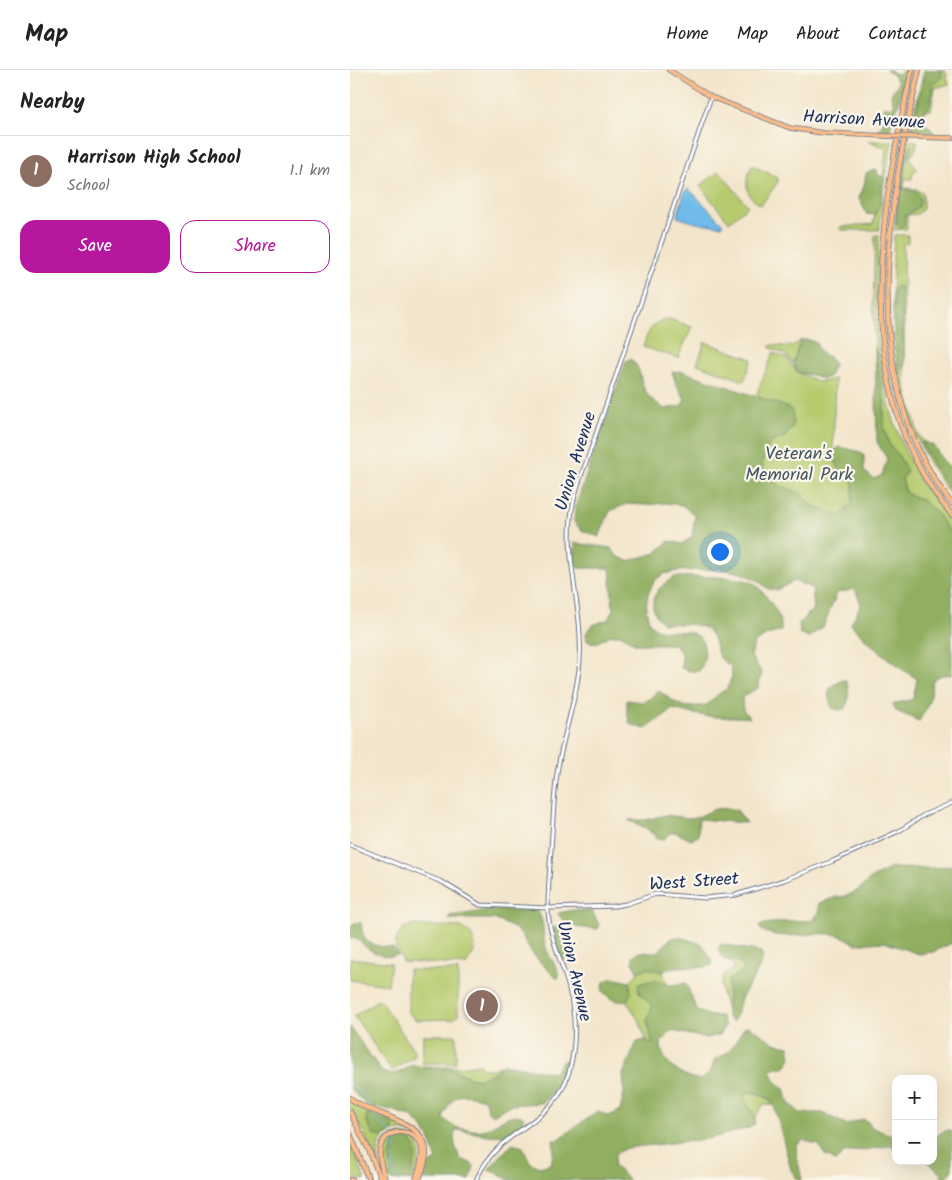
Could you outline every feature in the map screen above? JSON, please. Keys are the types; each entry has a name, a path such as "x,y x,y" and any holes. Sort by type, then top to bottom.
{"highway":[{"path":"912,70 896,140 885,211 881,282 885,360 892,403 907,444 928,483 952,516"},
{"path":"919,70 901,151 893,206 888,272 890,339 896,383 908,426 926,466 952,504"},
{"path":"350,1098 363,1106 410,1126 421,1136 426,1153 418,1180"},
{"path":"350,1112 380,1180"},
{"path":"385,1180 380,1152 381,1145 385,1138 396,1132 404,1132 412,1135 421,1145 422,1156 418,1180"},
{"path":"350,1134 369,1180"}],"main road":[{"name":"Harrison Avenue","path":"669,70 711,97 797,130 822,134 952,138"}],"street":[{"name":"Union Avenue","path":"476,1180 500,1146 531,1124 550,1106 562,1088 569,1072 575,1028 565,974 551,937 548,909 556,776 576,685 580,657 570,538 571,516 574,499 586,463 711,97"},
{"name":"West Street","path":"350,845 442,882 480,905 548,909 614,906 656,894 705,898 736,895 784,880 841,858 899,831 924,815 952,803"}],"green space":[{"path":"886,70 899,74 903,70 907,70 890,132 876,131 884,121 880,114 884,106 890,108 894,105 891,95 898,82"},
{"path":"924,70 945,70 949,84 935,88 931,110 924,111 919,133 909,133"},
{"path":"926,70 942,70 942,77 935,83 929,107 922,112 922,119 934,133 919,133 912,128"},
{"path":"868,141 892,141 879,230 841,230 840,227 873,224 875,215 866,214 870,173 883,177 886,148"},
{"path":"907,141 917,141 916,149 910,160 917,169 913,172 912,179 905,179 904,188 916,189 923,194 923,209 917,214 907,215 907,229 894,230 901,175"},
{"path":"911,145 912,148 906,163 903,188 918,193 920,199 919,207 905,216 904,226 901,227 897,225 898,196 902,172"},
{"path":"752,165 778,178 778,182 761,205 751,197 747,188"},
{"path":"877,169 878,175 883,177 880,203 875,215 866,213 859,198 864,186 866,173"},
{"path":"719,171 748,206 729,222 700,186"},
{"path":"875,235 879,235 877,314 886,393 906,453 923,486 950,520 952,535 933,510 922,501 906,493 902,479 907,471 889,444 884,427 884,401 875,347 873,306"},
{"path":"894,235 908,235 908,243 903,244 905,383 918,434 924,442 921,443 944,483 952,492 952,497 933,469 917,438 900,389 895,356 893,322"},
{"path":"899,286 901,287 904,362 900,371 898,368 893,291"},
{"path":"669,319 692,327 678,358 643,347 652,328 658,322"},
{"path":"801,340 793,363 786,355 769,347 772,345 791,346"},
{"path":"801,340 810,340 816,343 823,354 830,357 834,365 829,377 821,379 797,372 793,363"},
{"path":"705,342 752,359 744,381 697,364"},
{"path":"875,347 884,401 884,427 889,444 907,471 902,479 906,493 922,500 935,511 952,535 952,675 940,676 933,680 930,699 919,721 896,711 893,704 913,699 917,679 882,654 851,624 861,604 855,589 837,593 823,627 809,637 800,634 799,623 814,608 812,588 794,581 777,590 768,589 756,579 741,573 722,569 677,571 664,574 655,580 648,594 646,609 650,624 658,629 693,633 698,636 702,641 705,654 699,671 681,668 682,655 675,644 636,644 622,635 611,635 596,643 587,641 586,633 593,625 609,619 613,609 610,568 579,568 574,563 575,543 611,548 617,556 628,561 656,553 669,541 682,544 692,537 695,515 682,505 665,503 627,504 610,511 599,537 581,530 574,522 575,508 626,361 630,359 634,362 647,395 664,409 681,406 685,399 676,384 672,372 681,371 791,410 793,427 785,437 770,443 762,462 766,477 781,486 801,493 815,507 840,516 852,503 853,483 839,469 833,451 840,447 861,452 864,456 864,471 874,479 882,475 887,459 877,442"},
{"name":"Veteran's Memorial Park","path":"773,353 787,358 797,372 819,382 835,379 833,457 861,463 856,513 837,526 809,514 758,471 761,400 757,393"},
{"path":"924,442 934,447 940,457 952,469 952,492 939,475 921,443"},
{"path":"675,577 715,577 746,580 753,583 763,592 777,613 781,624 781,631 767,635 754,643 751,657 762,673 758,688 742,697 743,710 750,718 706,716 673,709 645,729 630,724 627,713 627,700 647,700 657,690 680,705 690,707 704,706 727,689 732,676 731,666 721,659 707,629 693,625 663,623 657,617 654,610 654,597 662,586"},
{"path":"842,680 846,680 849,694 846,708 840,710 832,708 829,692 832,686"},
{"path":"728,808 738,811 746,823 699,819 698,836 691,840 675,832 670,833 663,840 656,837 646,828 628,820 645,820 666,815 688,818 698,817 715,809"},
{"path":"952,865 952,943 933,952 919,954 884,942 855,944 845,937 833,934 784,936 761,930 759,925 811,921 819,913 819,903 847,896 858,890 873,877 892,868 937,868"},
{"path":"493,910 537,910 541,918 546,948 558,973 559,977 557,979 536,958 522,935 514,928 494,919 447,919 450,916"},
{"path":"573,910 592,911 599,925 598,929 570,925 558,913"},
{"path":"354,923 361,923 363,935 368,942 393,948 398,955 387,956 377,954 359,940 350,938 350,927"},
{"path":"411,925 461,927 465,929 473,938 475,945 467,965 402,962 396,942 398,935"},
{"path":"556,926 566,930 569,934 564,946 567,951 565,961 560,954 556,942 554,929"},
{"path":"679,937 702,944 713,962 712,965 706,967 675,967 663,972 647,968 638,972 633,963 633,956 640,952 658,952 671,938"},
{"path":"721,944 761,952 762,956 756,975 741,999 733,1022 727,1017 728,980 744,971 741,963 726,960 722,957 718,949"},
{"path":"350,958 391,963 388,985 350,980"},
{"path":"727,961 741,963 744,971 732,991 728,1014 721,985 723,976 733,969 734,965"},
{"path":"647,968 655,968 663,972 667,984 653,980 639,992 652,1006 647,1021 653,1044 646,1040 640,1023 627,1001 630,982 638,972"},
{"path":"408,970 458,971 458,1015 454,1019 416,1020 408,1013"},
{"path":"611,978 630,982 631,993 627,1001 613,1000 602,991 604,982"},
{"path":"653,980 670,985 686,983 697,1011 711,1016 721,1016 725,1026 719,1035 706,1038 672,1031 661,1042 664,1057 679,1072 700,1080 710,1073 715,1059 730,1050 746,1026 750,1027 775,1043 789,1046 791,1058 784,1068 771,1069 774,1079 784,1089 789,1103 800,1113 823,1113 847,1125 863,1119 873,1128 892,1135 892,1147 844,1153 835,1161 824,1154 819,1145 803,1140 797,1145 797,1157 802,1180 798,1180 791,1170 775,1109 770,1099 758,1093 747,1092 744,1098 755,1117 755,1123 749,1128 707,1139 626,1148 615,1154 614,1166 629,1180 509,1180 498,1173 488,1170 513,1144 523,1147 530,1162 539,1167 551,1164 554,1149 553,1140 557,1140 598,1111 608,1116 620,1111 624,1093 623,1074 637,1042 646,1040 653,1044 647,1021 652,1006 639,992 638,984"},
{"path":"378,1000 381,1001 415,1052 415,1056 392,1071 354,1016"},
{"path":"350,1027 382,1072 390,1074 398,1073 412,1065 451,1069 478,1079 495,1073 503,1064 555,1072 561,1062 566,1060 553,1092 541,1103 510,1105 493,1115 488,1112 484,1099 463,1095 454,1099 443,1117 454,1126 460,1128 483,1130 508,1117 518,1115 524,1117 520,1126 513,1132 505,1135 456,1130 454,1141 460,1159 474,1166 470,1180 424,1180 428,1165 437,1160 429,1138 422,1126 410,1116 364,1103 350,1088"},
{"path":"423,1035 456,1035 456,1063 422,1063"},
{"path":"479,1064 485,1069 493,1069 502,1065 494,1072 482,1078 472,1078 453,1070 422,1066 458,1067"},
{"path":"747,1092 762,1095 773,1105 763,1105 755,1117 744,1098"},
{"path":"350,1100 414,1131 422,1141 407,1132 400,1130 391,1132 380,1143 378,1152 379,1168 350,1107"},
{"path":"367,1113 392,1123 394,1125 392,1132 382,1137 373,1135 366,1120"},
{"path":"944,1131 952,1131 952,1170 944,1180 941,1180 942,1174 931,1165 937,1165 937,1135"},
{"path":"403,1134 411,1137 419,1147 420,1159 416,1173 413,1180 387,1180 382,1157 384,1145 394,1136"},
{"path":"396,1136 406,1136 415,1146 416,1156 411,1180 391,1180 390,1157"},
{"path":"350,1141 365,1180 350,1178"}],"water":[{"path":"689,189 722,223 722,226 696,223 677,217 685,191"}],"waterway":[{"path":"350,1084 367,1100 370,1108"},
{"path":"371,1112 379,1123 390,1132"},
{"path":"392,1136 395,1143 393,1171 399,1180"}],"place":[{"name":"Harrison High School","path":"482,1006"}]}
